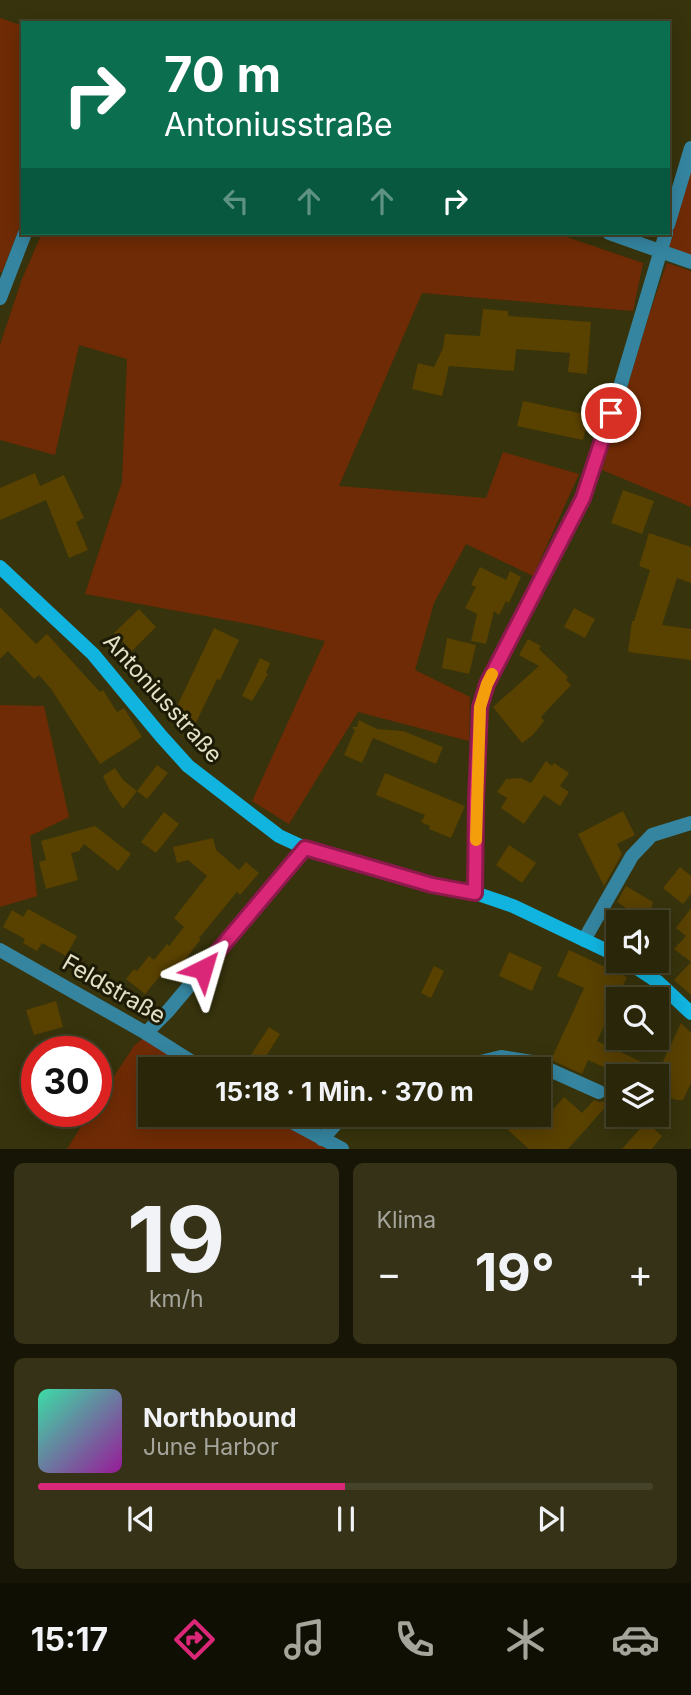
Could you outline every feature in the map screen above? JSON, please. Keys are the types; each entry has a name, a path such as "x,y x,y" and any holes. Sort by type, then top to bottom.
{"street":[{"path":"670,218 691,148"},
{"path":"0,298 24,235"},
{"path":"615,235 691,262"},
{"path":"475,893 480,707 487,684 583,498 617,397 665,235"},
{"name":"Antoniusstraße","path":"0,566 93,654 188,766 279,836 305,848 432,885 475,893 513,906 606,950"},
{"path":"584,940 632,856 652,835 691,823"},
{"path":"146,1033 168,1011 305,848"},
{"name":"Feldstraße","path":"0,950 184,1057"},
{"path":"644,973 691,1013"},
{"path":"551,1071 598,1092"},
{"path":"300,1127 342,1149"},
{"path":"322,1139 333,1127"}],"shaded area":[{"path":"0,18 21,25 21,224 0,272"},
{"path":"691,157 691,260 664,250"},
{"path":"41,235 561,235 643,263 633,311 422,293 339,486 486,498 503,452 579,474 533,576 466,544 434,603 415,670 470,697 469,741 358,712 289,824 252,801 325,641 85,594 122,482 127,359 79,345 55,455 0,440 0,345 22,279"},
{"path":"667,263 691,271 691,507 602,470"},
{"path":"0,705 44,706 69,817 30,836 37,896 0,907"},
{"path":"147,1035 181,1057 138,1057 138,1127 296,1127 335,1149 67,1149 81,1127 112,1127 112,1079 134,1046"}],"building":[{"path":"483,309 508,311 508,316 591,322 587,374 568,372 570,353 516,349 514,371 449,366 442,396 412,389 418,363 434,367 443,348 445,334 480,336"},
{"path":"523,401 589,415 583,440 517,426"},
{"path":"35,473 40,486 64,475 84,518 76,522 88,550 69,558 46,500 0,520 0,488"},
{"path":"623,490 654,501 642,534 611,523"},
{"path":"649,533 691,547 691,583 677,578 662,625 691,629 691,660 628,652 632,621 650,570 639,566"},
{"path":"480,567 506,580 510,571 521,577 509,603 506,601 499,615 494,611 486,644 471,641 477,614 465,608 476,587 471,585"},
{"path":"0,607 36,644 47,634 100,692 103,690 117,712 124,708 142,737 100,764 39,675 34,679 8,651 0,659"},
{"path":"574,608 595,619 585,638 564,627"},
{"path":"139,609 156,627 132,651 114,633"},
{"path":"214,628 239,640 193,729 171,719"},
{"path":"447,638 476,645 469,674 442,668"},
{"path":"528,639 541,646 539,649 568,677 566,680 571,685 541,717 544,721 533,735 522,743 493,707 539,666 519,655"},
{"path":"260,658 270,663 266,673 268,674 252,701 242,696"},
{"path":"359,720 377,729 403,731 443,747 436,764 373,738 362,763 344,755 355,730 353,727 357,727"},
{"path":"546,761 569,773 560,786 569,792 560,806 544,795 524,824 501,808 507,798 497,792 506,779 521,778 531,783"},
{"path":"157,765 168,773 147,799 137,791"},
{"path":"115,768 123,780 137,791 123,809 103,776"},
{"path":"385,773 465,806 451,838 429,829 430,826 421,822 425,815 376,795"},
{"path":"623,811 635,835 617,844 622,854 604,886 578,834"},
{"path":"164,812 179,824 156,853 141,842"},
{"path":"95,826 131,854 118,871 84,844 79,851 71,853 78,880 46,889 39,862 46,860 41,841"},
{"path":"213,838 216,850 239,870 246,862 259,873 240,895 237,892 172,974 166,969 145,994 126,979 134,969 137,971 149,956 154,960 184,927 174,918 207,876 188,860 177,863 173,847"},
{"path":"509,845 536,863 522,883 496,865"},
{"path":"680,867 691,876 691,894 683,904 663,888"},
{"path":"626,886 653,902 651,910 629,910 617,902"},
{"path":"691,908 691,962 674,949 686,936 676,928"},
{"path":"28,909 77,936 66,956 42,943 37,951 23,943 25,939 3,927 12,910 23,917"},
{"path":"569,950 606,967 606,973 618,973 627,977 622,987 606,987 606,1022 597,1041 606,1045 606,1050 616,1050 646,1064 606,1064 606,1068 588,1060 582,1074 551,1060 584,988 557,976"},
{"path":"509,952 542,967 532,991 499,976"},
{"path":"691,962 691,995 674,980"},
{"path":"434,966 444,971 431,998 421,993"},
{"path":"56,1001 63,1027 34,1035 26,1010"},
{"path":"681,1023 691,1033 691,1083 683,1100 669,1097 669,1064 662,1064"},
{"path":"269,1027 280,1034 266,1057 250,1057"},
{"path":"564,1097 582,1113 594,1100 606,1101 606,1107 568,1149 529,1149 508,1130 511,1127 551,1127 551,1112"},
{"path":"642,1127 652,1127 662,1136 652,1149 622,1149"}],"slow traffic":[{"path":"476,840 480,707 492,674"}],"route":[{"path":"203,969 305,848 432,885 475,893 480,707 487,684 583,498 611,413"}]}
